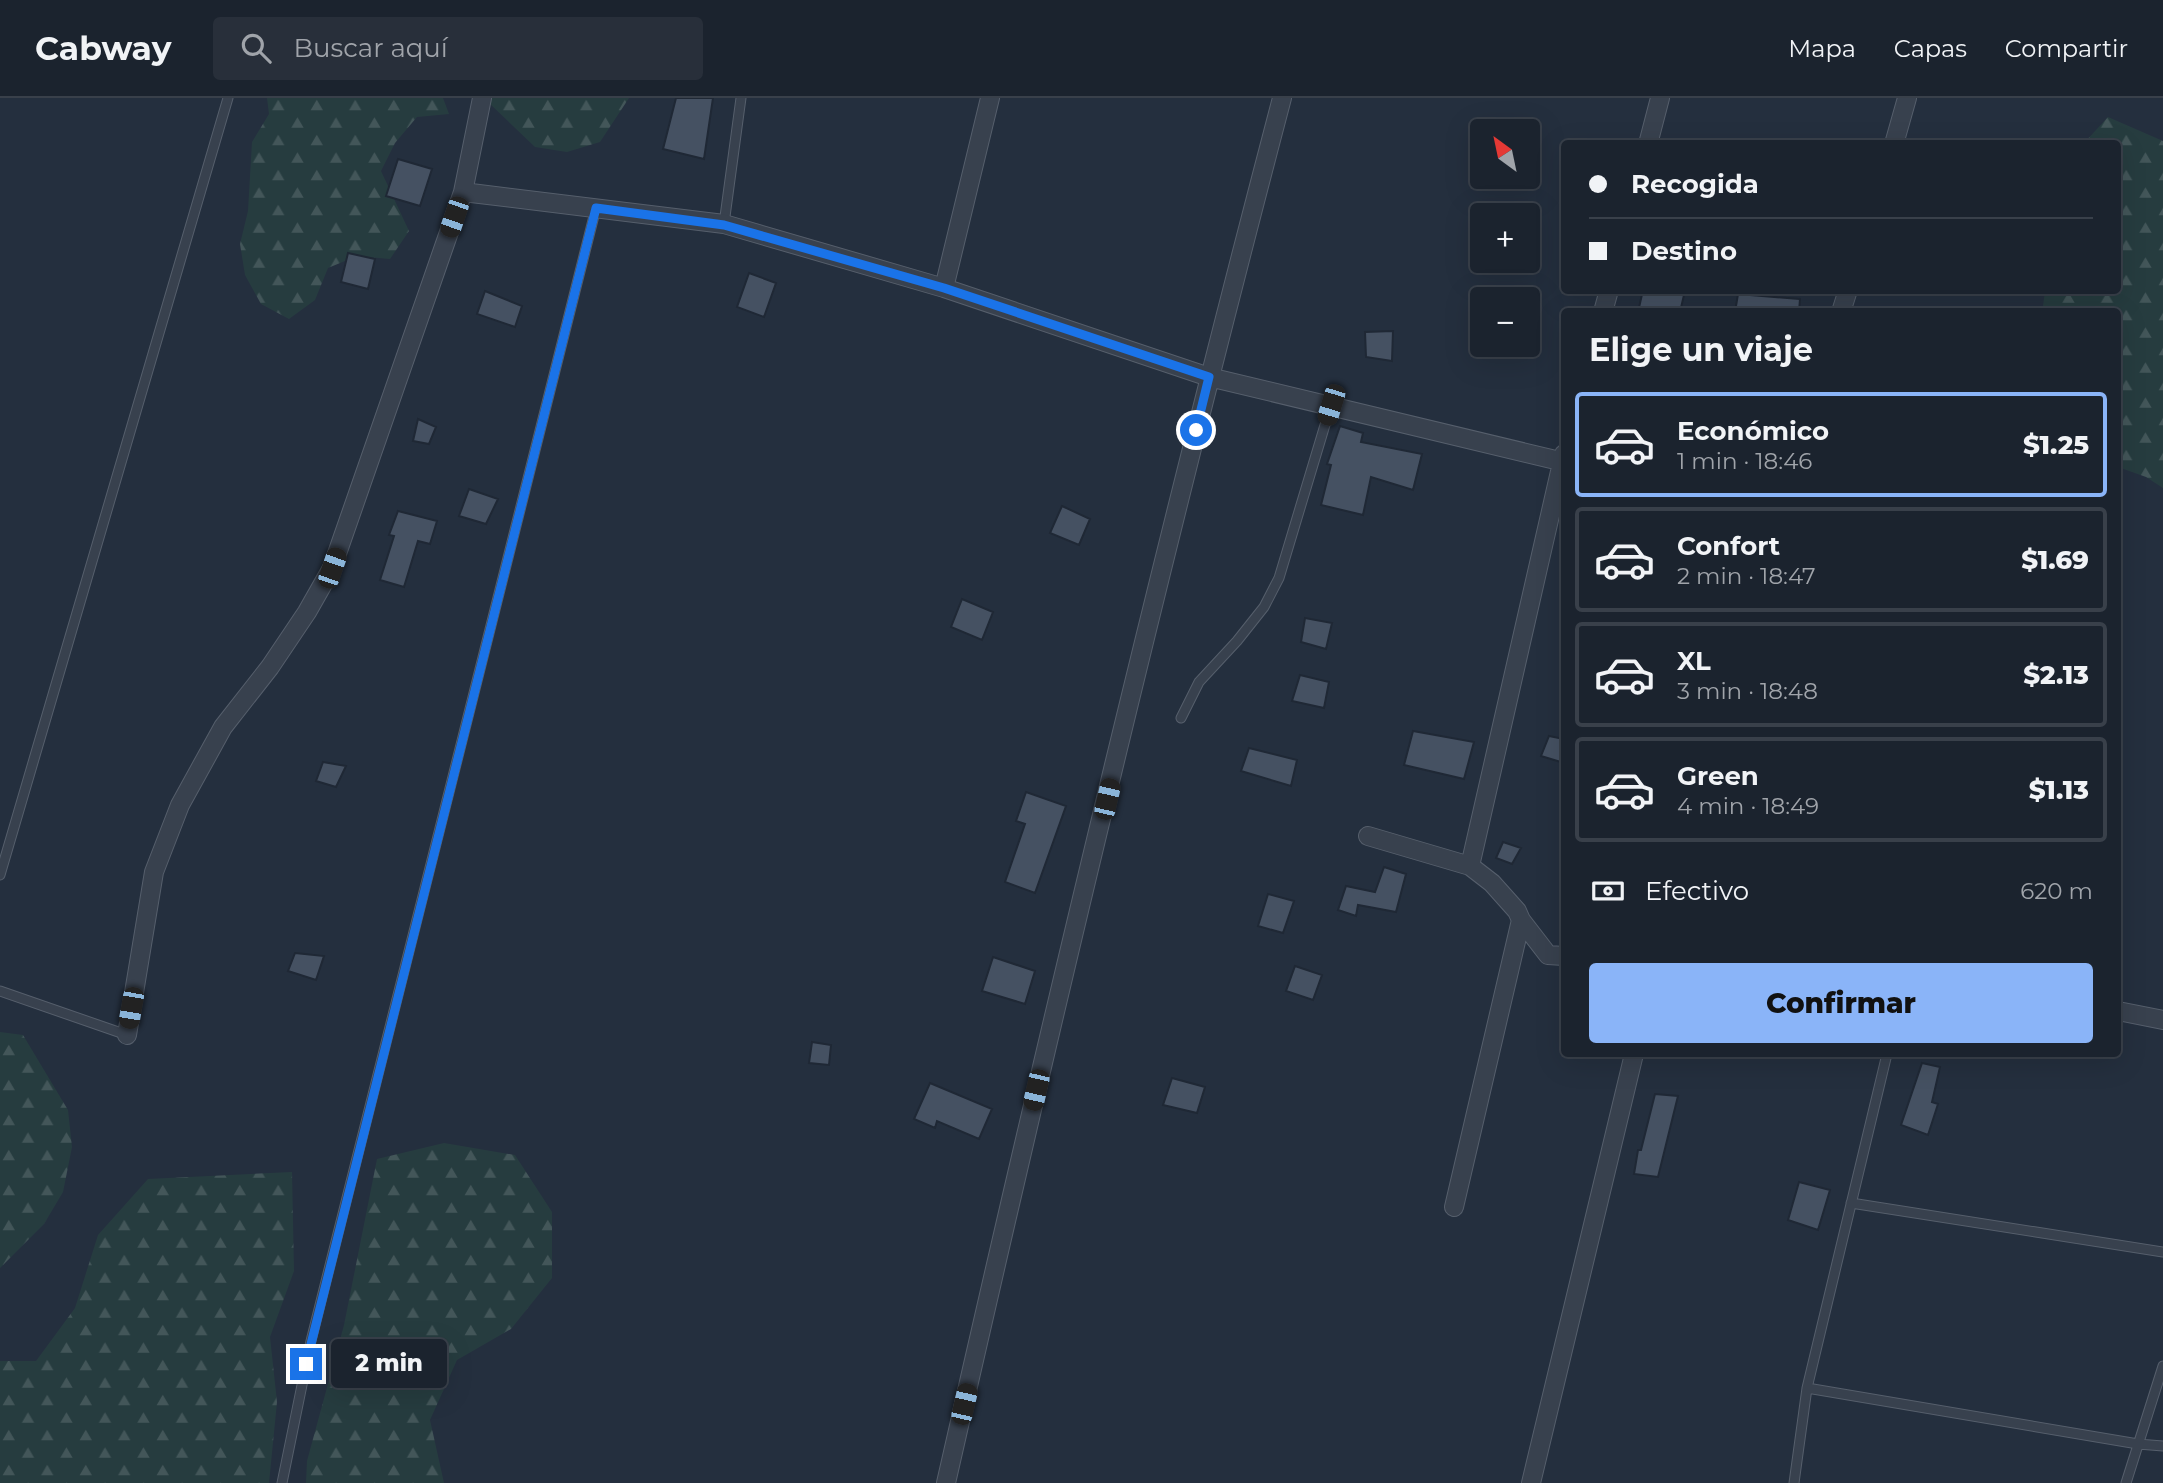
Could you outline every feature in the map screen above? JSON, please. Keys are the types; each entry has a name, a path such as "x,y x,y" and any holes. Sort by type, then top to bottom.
{"street":[{"path":"127,1035 154,872 180,805 223,727 270,667 307,612 332,568 463,192 482,98"},
{"path":"944,288 990,98"},
{"path":"946,1483 1027,1129 1209,377 1282,98"},
{"path":"1649,140 1661,98"},
{"path":"1895,140 1908,98"},
{"path":"463,192 724,225 944,288 1209,377 1561,458"},
{"path":"1470,866 1561,472"},
{"path":"1368,836 1470,866 1492,883 1517,911 1548,955 1561,956"},
{"path":"1454,1207 1521,920"},
{"path":"2121,1012 2163,1020"},
{"path":"1531,1483 1633,1057"}],"lane":[{"path":"0,875 228,98"},
{"path":"724,225 741,98"},
{"path":"282,1483 311,1341 596,208"},
{"path":"1181,718 1199,682 1264,607 1279,578 1331,405"},
{"path":"0,991 127,1035"},
{"path":"1794,1483 1807,1388 1886,1057"},
{"path":"1851,1203 2163,1252"},
{"path":"2126,1483 2163,1366"},
{"path":"1807,1388 2163,1446"}],"green space":[{"path":"267,98 443,98 449,114 417,117 395,143 381,171 409,231 390,259 357,256 328,268 315,300 289,319 261,304 245,275 240,244 248,211 252,142 269,114"},
{"path":"488,98 629,98 600,142 567,152 535,147 488,102"},
{"path":"2108,117 2163,141 2163,488 2146,477 2121,468 2121,308 2041,308 2045,294 2121,294 2121,140 2087,140"},
{"path":"0,1032 23,1035 68,1110 72,1147 63,1192 44,1224 0,1268"},
{"path":"444,1143 515,1155 552,1212 552,1278 511,1329 457,1360 430,1420 444,1483 306,1483 307,1461 344,1325 377,1159"},
{"path":"292,1172 294,1271 270,1337 277,1402 269,1483 0,1483 0,1361 36,1361 75,1308 98,1235 148,1179"}],"building":[{"path":"676,98 713,98 704,159 663,149"},
{"path":"398,159 432,169 420,206 386,196"},
{"path":"348,253 375,259 368,289 341,282"},
{"path":"749,273 776,283 764,317 737,307"},
{"path":"485,291 522,306 515,327 477,314"},
{"path":"1642,294 1684,295 1681,308 1639,308"},
{"path":"1738,294 1800,299 1799,308 1736,308"},
{"path":"1393,331 1392,361 1366,357 1365,332"},
{"path":"418,419 436,427 429,444 413,441"},
{"path":"1340,426 1363,433 1361,442 1422,454 1413,490 1371,477 1363,515 1321,505 1331,465 1327,464"},
{"path":"469,489 498,499 486,524 459,516"},
{"path":"1062,506 1090,519 1079,545 1050,533"},
{"path":"398,511 437,521 430,544 418,541 404,587 380,580 394,536 389,535"},
{"path":"962,599 993,612 982,640 951,627"},
{"path":"1305,618 1332,623 1326,649 1301,642"},
{"path":"1300,675 1329,682 1324,708 1292,701"},
{"path":"1413,731 1474,742 1464,779 1404,765"},
{"path":"1549,736 1561,738 1561,762 1541,756"},
{"path":"1249,748 1297,760 1291,786 1241,771"},
{"path":"323,762 346,766 336,787 316,781"},
{"path":"1026,792 1066,806 1035,893 1005,882 1025,824 1016,821"},
{"path":"1503,842 1521,848 1512,864 1496,858"},
{"path":"1384,867 1406,874 1396,912 1358,905 1356,916 1338,910 1346,886 1375,892"},
{"path":"1268,894 1294,901 1283,933 1258,926"},
{"path":"295,953 324,956 316,980 288,971"},
{"path":"993,957 1035,971 1025,1004 982,991"},
{"path":"1295,966 1322,975 1313,1000 1286,991"},
{"path":"812,1042 831,1045 829,1065 809,1063"},
{"path":"1922,1063 1940,1067 1932,1102 1938,1104 1928,1135 1901,1125"},
{"path":"1172,1078 1205,1087 1197,1113 1163,1105"},
{"path":"930,1083 992,1109 979,1139 937,1121 935,1128 914,1119"},
{"path":"1655,1094 1678,1096 1658,1177 1634,1174 1638,1150 1641,1150"},
{"path":"1799,1182 1830,1190 1818,1230 1788,1220"}],"route":[{"path":"306,1364 596,208 724,225 944,288 1209,377 1196,430"}]}
